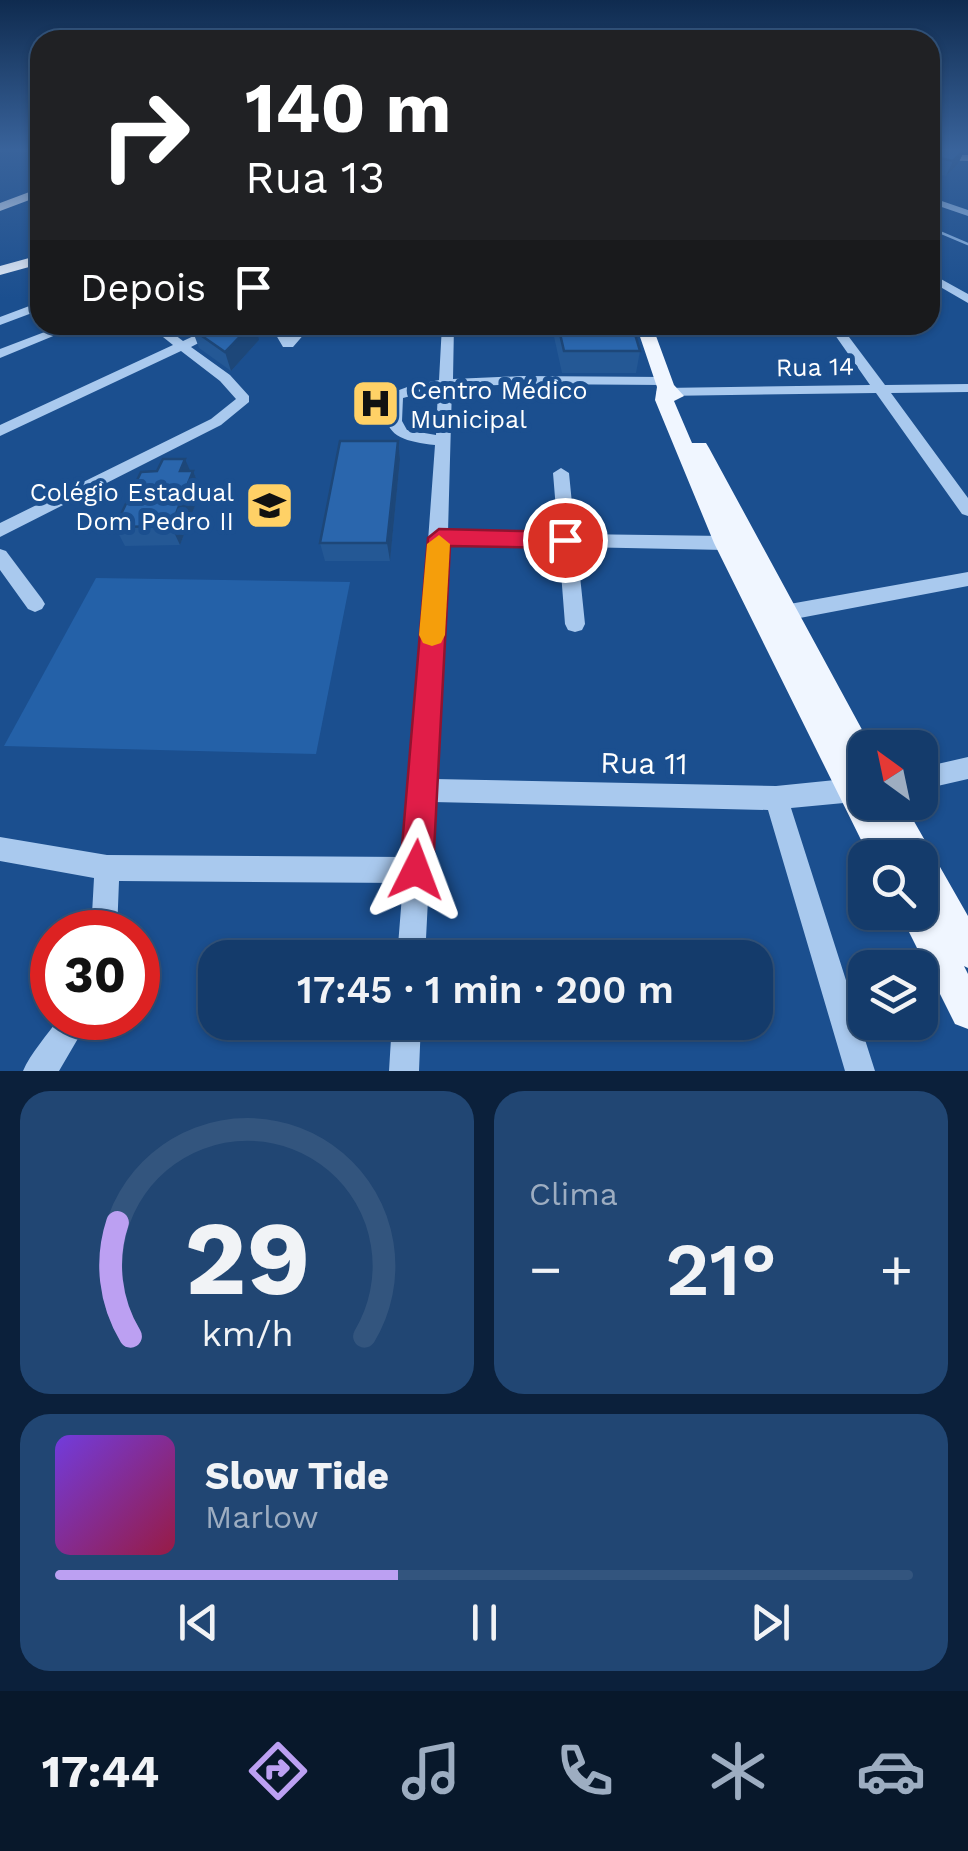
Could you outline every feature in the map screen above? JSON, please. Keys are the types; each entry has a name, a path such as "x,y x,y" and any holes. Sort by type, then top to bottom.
{"main road":[{"path":"0,271 30,262"},
{"path":"648,335 725,543 848,771"},
{"path":"667,388 848,731"},
{"path":"938,896 968,950"},
{"path":"925,930 968,1011"}],"street":[{"path":"940,203 968,213"},
{"path":"940,284 968,299"},
{"path":"940,290 948,290"},
{"path":"0,321 30,310"},
{"path":"0,354 48,335"},
{"path":"0,530 216,422 244,398 168,335"},
{"path":"0,431 208,335"},
{"path":"412,940 439,538 447,335"},
{"path":"841,335 968,510"},
{"name":"Rua 14","path":"442,441 397,432 391,420 396,396 408,387 444,382 667,388 968,388"},
{"path":"561,473 575,624"},
{"path":"439,538 725,543"},
{"path":"0,556 35,604"},
{"path":"784,612 968,579"},
{"path":"938,775 968,768"},
{"name":"Rua 11","path":"421,790 776,798 848,791"},
{"path":"776,798 860,1071"},
{"path":"0,849 107,868 416,870"},
{"path":"105,910 107,868"},
{"path":"38,1071 62,1040"},
{"path":"404,1071 406,1040"}],"shaded area":[{"path":"96,578 350,582 316,754 4,746"}],"building":[{"path":"201,335 241,335 225,352"},
{"path":"560,335 635,335 640,351 564,351"},
{"path":"340,441 398,441 387,543 320,543"},
{"path":"163,459 185,459 180,471 193,471 171,526 115,527 141,472 157,471"}],"waterway":[{"path":"940,232 968,244"}],"slow traffic":[{"path":"432,635 439,544"}],"place":[{"name":"Centro Médico Municipal","path":"375,404"},
{"name":"Colégio Estadual Dom Pedro II","path":"269,506"}],"route":[{"path":"416,870 439,538 565,540"}]}
